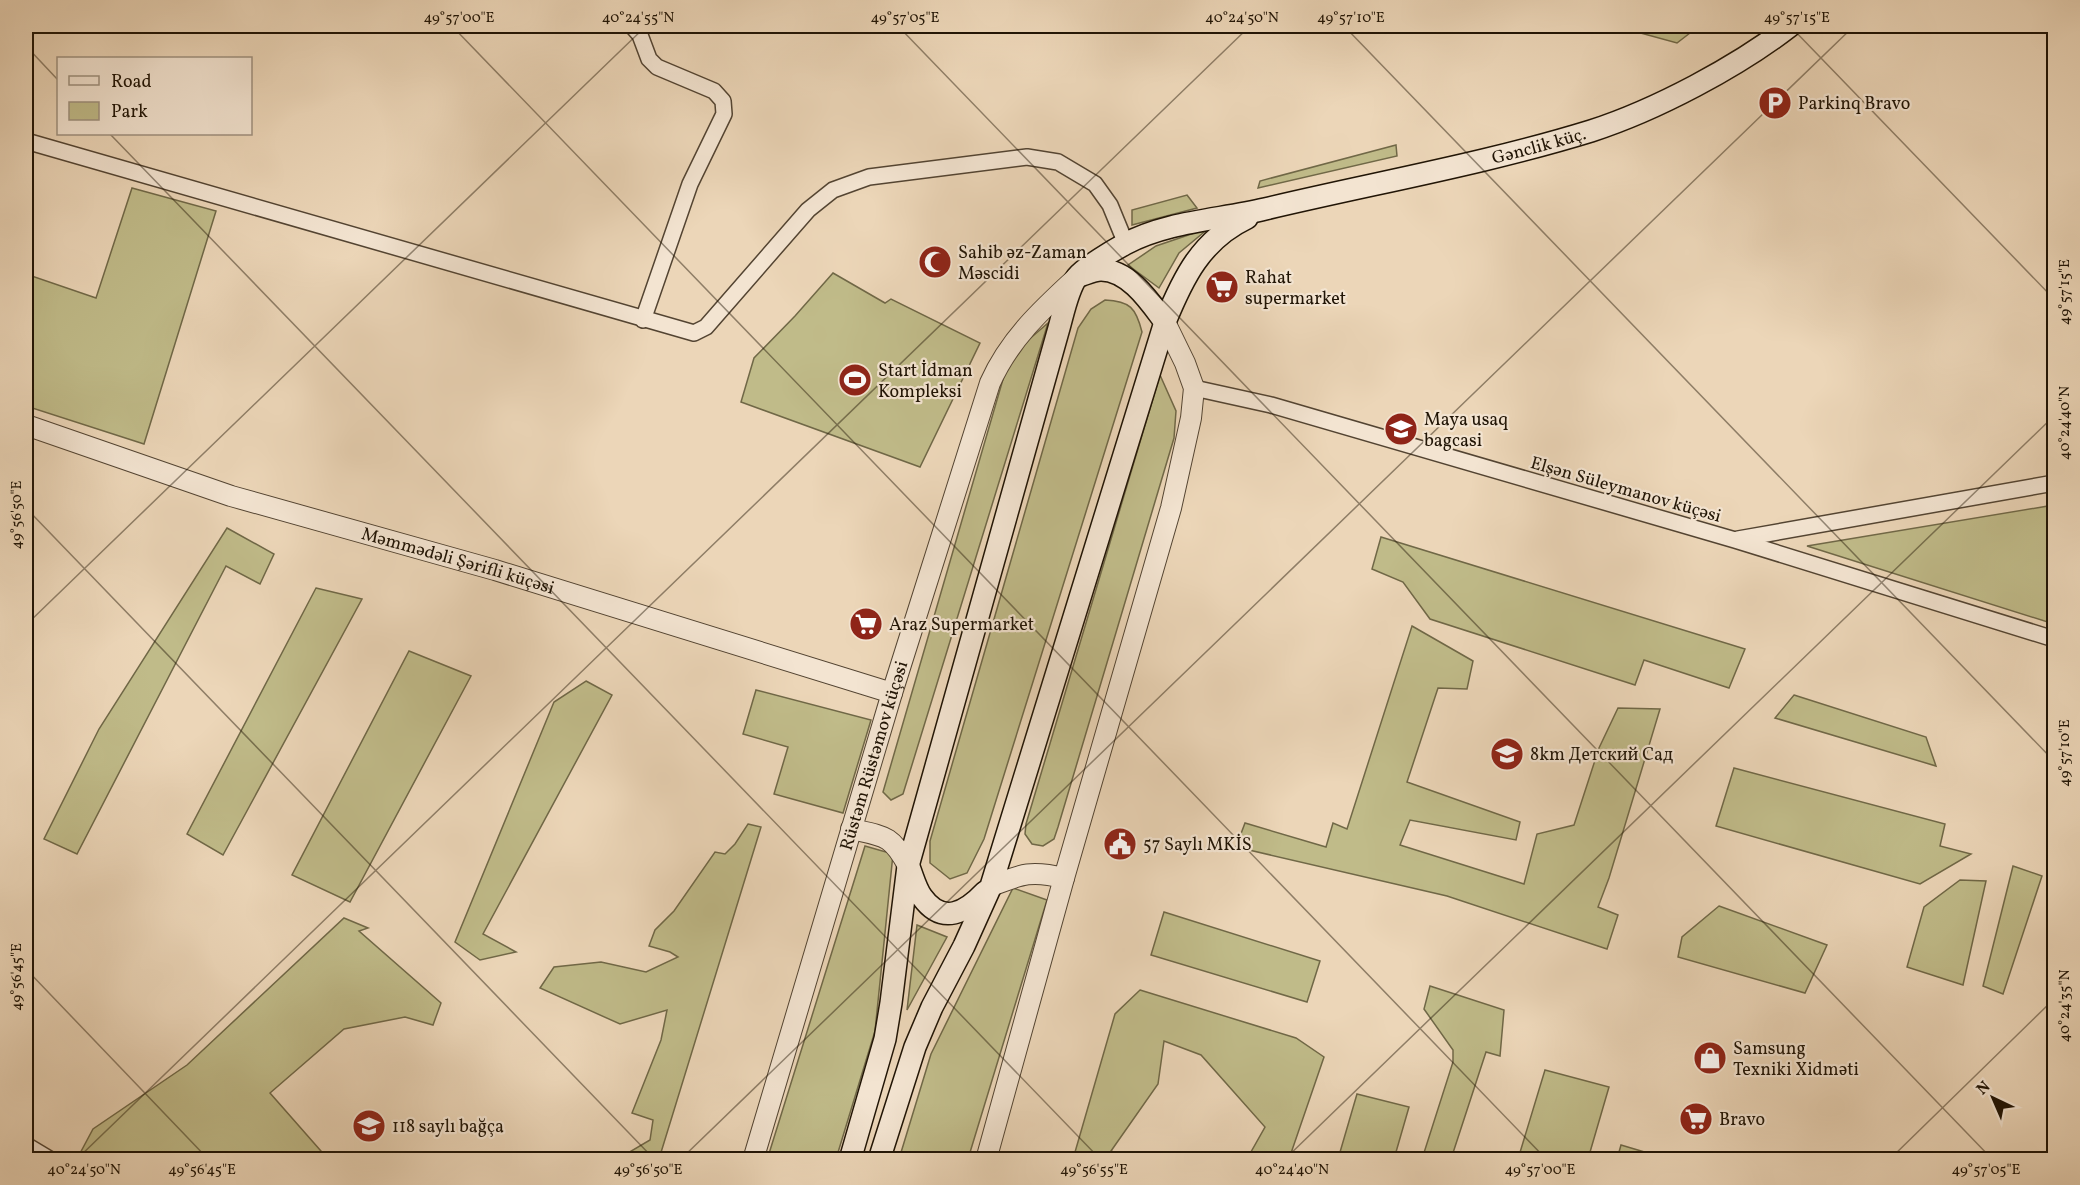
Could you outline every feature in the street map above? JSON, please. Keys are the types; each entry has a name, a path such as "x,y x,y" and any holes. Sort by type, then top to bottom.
{"main road":[{"name":"Gənclik küç.","path":"1266,208 1421,175 1592,130 1676,95 1721,71 1790,26"},
{"name":"Rüstəm Rüstəmov küçəsi","path":"1077,277 1099,260 1145,234 1170,226 1266,208"},
{"path":"879,1160 915,1047 991,886 1164,322 1183,280 1199,255 1218,235 1266,208"},
{"path":"850,1160 885,1039 908,866 1059,328 1077,277 1098,270 1110,271 1125,279 1151,304 1164,322"},
{"path":"908,866 921,897 932,908 945,914 962,911 991,886"}],"street":[{"path":"632,26 640,35 649,59 657,67 714,91 723,101 724,114 690,184 643,320"},
{"path":"26,141 694,333 706,327 808,210 833,190 869,177 1027,157 1058,162 1095,184 1110,205 1126,244"},
{"name":"Rüstəm Rüstəmov küçəsi","path":"753,1160 892,693 990,383 999,363 1012,344 1040,311 1077,277"},
{"path":"986,1160 1064,878 1171,508 1191,418 1194,388 1185,363 1164,322"},
{"name":"Elşən Süleymanov küçəsi","path":"1194,388 1271,405 1735,540 2055,639"},
{"name":"Məmmədəli Şərifli küçəsi","path":"26,425 231,496 495,570 892,693"},
{"name":"Elşən Süleymanov küçəsi","path":"1735,540 2055,483"},
{"path":"851,829 888,838 899,849 908,866"},
{"path":"991,886 1033,872 1064,878"},
{"path":"26,1144 51,1160"}],"green space":[{"path":"1615,26 1699,26 1677,43"},
{"path":"1396,145 1397,156 1258,188 1260,181"},
{"path":"132,188 216,211 144,444 26,406 26,274 96,298"},
{"path":"1187,195 1197,208 1132,225 1132,210"},
{"path":"1209,228 1179,253 1159,288 1128,265 1156,246"},
{"name":"Start İdman Kompleksi","path":"833,273 885,303 891,299 980,343 920,467 741,402 754,358"},
{"path":"1105,300 1120,302 1131,307 1142,332 984,839 967,873 950,879 930,863 930,841 1078,328 1091,309"},
{"path":"1048,323 903,794 891,800 883,792 1008,362 1019,348"},
{"path":"1160,375 1176,411 1174,438 1054,839 1043,846 1032,844 1025,834 1026,824"},
{"path":"2054,505 2054,624 1807,546"},
{"path":"227,528 274,554 260,584 226,566 77,854 44,839 99,729"},
{"path":"1381,537 1745,649 1729,688 1644,660 1635,685 1430,619 1403,582 1372,569"},
{"path":"316,588 362,599 223,855 187,834"},
{"path":"1412,626 1473,661 1467,689 1438,688 1407,782 1520,822 1516,840 1410,820 1400,845 1524,884 1537,834 1574,825 1599,748 1618,708 1660,709 1609,878 1598,907 1618,915 1607,949 1447,896 1236,847 1245,823 1326,847 1333,823 1347,829"},
{"path":"409,651 471,676 350,902 292,875"},
{"path":"586,681 612,695 483,934 516,952 480,960 455,942 554,702"},
{"path":"756,690 871,720 843,813 774,794 788,747 743,734"},
{"path":"1794,695 1926,737 1936,766 1775,718"},
{"path":"1734,768 1945,824 1940,846 1971,854 1920,884 1716,826"},
{"path":"748,824 761,827 659,1159 620,1159 650,1140 653,1120 632,1113 661,1040 667,1010 620,1024 540,988 554,967 601,962 646,972 678,957 670,952 649,946 655,930 674,911 715,852 725,854 735,844"},
{"path":"865,846 893,854 875,1031 836,1159 767,1160"},
{"path":"2013,866 2042,876 2003,994 1983,986"},
{"path":"1960,880 1986,881 1963,985 1907,967 1924,907"},
{"path":"1013,888 1047,900 968,1159 899,1159 931,1054"},
{"path":"1719,906 1827,945 1805,993 1678,957 1682,937"},
{"path":"1164,912 1320,961 1307,1002 1151,955"},
{"path":"344,918 368,928 359,931 441,1003 433,1025 405,1017 344,1029 270,1093 328,1159 77,1159 93,1129 187,1065"},
{"path":"917,925 947,937 907,1010"},
{"path":"1430,986 1504,1010 1500,1056 1486,1052 1451,1159 1422,1159 1453,1062 1453,1050 1424,1009"},
{"path":"1140,990 1296,1038 1324,1057 1289,1159 1247,1159 1265,1127 1201,1055 1164,1041 1158,1084 1111,1151 1130,1159 1073,1159 1115,1014"},
{"path":"1545,1070 1609,1087 1588,1159 1518,1159"},
{"path":"1357,1094 1409,1107 1394,1159 1338,1159"},
{"path":"1621,1145 1668,1159 1617,1159"}],"place":[{"name":"Parkinq Bravo","path":"1775,103"},
{"name":"Sahib əz-Zaman Məscidi","path":"935,262"},
{"name":"Rahat supermarket","path":"1222,287"},
{"name":"Start İdman Kompleksi","path":"855,380"},
{"name":"Maya usaq bagcasi","path":"1401,429"},
{"name":"Araz Supermarket","path":"866,624"},
{"name":"8km Детский Сад","path":"1507,754"},
{"name":"57 Saylı MKİS","path":"1120,844"},
{"name":"Samsung Texniki Xidməti","path":"1710,1058"},
{"name":"Bravo","path":"1696,1119"},
{"name":"118 saylı bağça","path":"369,1126"}]}
